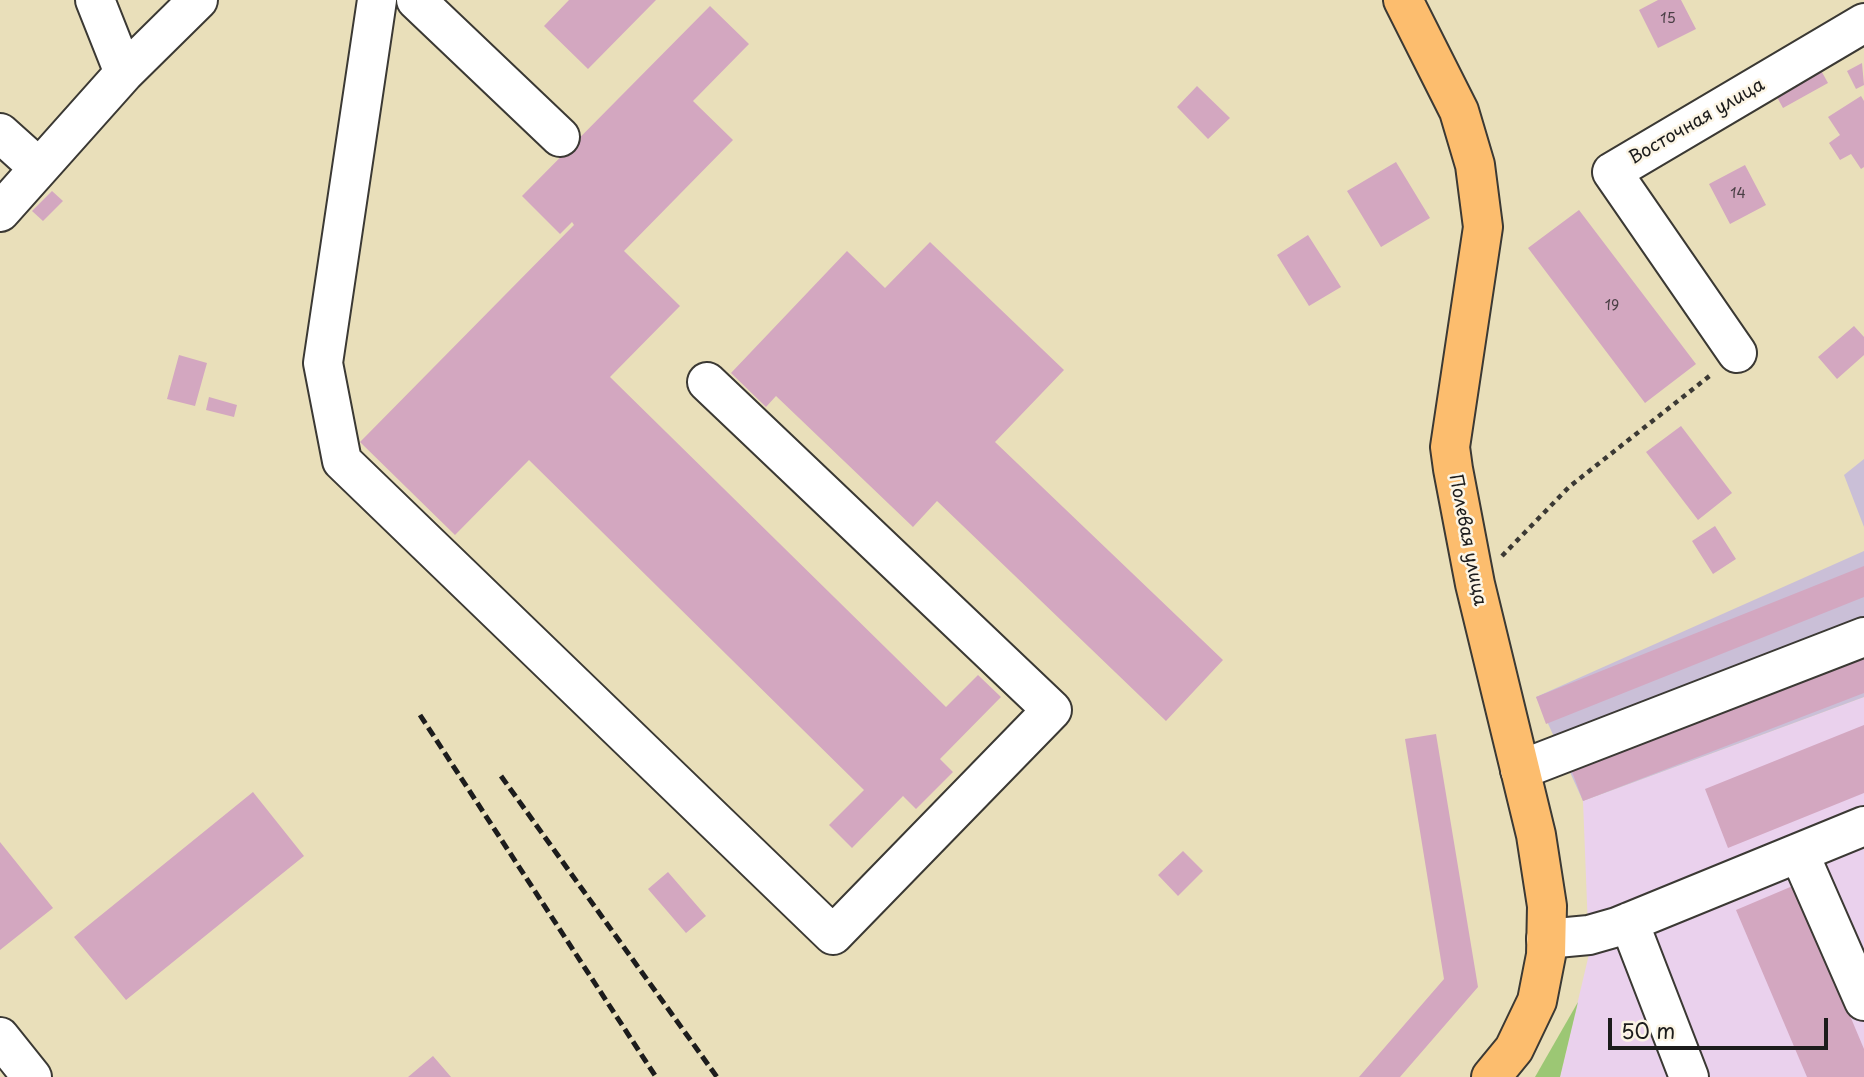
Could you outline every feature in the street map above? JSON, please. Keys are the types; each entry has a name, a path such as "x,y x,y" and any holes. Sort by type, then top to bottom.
{"main road":[{"name":"Полевая улица","path":"1403,0 1459,111 1475,165 1482,209 1483,227 1450,447 1457,505 1536,835 1547,906 1546,939 1537,1001 1514,1049 1491,1077"}],"street":[{"path":"96,0 124,74"},
{"path":"0,212 124,74 198,0"},
{"path":"377,0 323,363 342,461 833,935 1052,710 707,382"},
{"path":"416,0 561,137"},
{"name":"Восточная улица","path":"1737,353 1612,172 1864,23"},
{"path":"0,133 39,168"},
{"path":"1520,770 1864,637"},
{"path":"1546,939 1589,935 1629,922 1864,826"},
{"path":"1799,853 1864,1000"},
{"path":"1629,922 1689,1077"},
{"path":"0,1037 32,1077"}],"path":[{"path":"1475,584 1569,486 1737,353"}],"shaded area":[{"path":"1864,459 1864,527 1844,475"},
{"path":"1864,551 1864,697 1583,801 1536,697"},
{"path":"1864,697 1864,1077 1560,1077 1589,954 1583,801"}],"green space":[{"path":"1578,1002 1560,1077 1535,1077"}],"building":[{"path":"569,0 656,0 588,69 544,26"},
{"path":"1658,0 1681,0 1696,29 1658,48 1639,10"},
{"path":"710,6 749,44 693,101 733,140 624,251 680,306 610,377 946,707 978,675 1001,697 940,759 953,772 916,809 903,796 852,848 829,825 864,790 529,460 455,535 360,442 574,225 572,222 560,234 522,196"},
{"path":"1862,63 1864,85 1856,89 1847,71"},
{"path":"1818,65 1828,83 1783,108 1773,90"},
{"path":"1197,86 1230,118 1208,139 1177,107"},
{"path":"1861,96 1864,101 1864,167 1861,169 1851,154 1840,160 1829,143 1840,135 1828,117"},
{"path":"1396,162 1430,218 1381,247 1347,191"},
{"path":"1745,165 1766,205 1730,224 1709,184"},
{"path":"52,191 63,201 43,221 32,211"},
{"path":"1579,210 1696,364 1645,403 1528,248"},
{"path":"1308,235 1341,287 1309,306 1277,255"},
{"path":"930,242 1064,370 995,442 1223,660 1166,721 937,501 913,527 776,396 766,407 731,373 847,251 885,288"},
{"path":"1854,326 1864,337 1864,355 1837,379 1818,357"},
{"path":"179,355 207,363 195,406 167,399"},
{"path":"209,397 237,405 234,417 206,410"},
{"path":"1681,426 1732,493 1698,520 1646,452"},
{"path":"1715,526 1736,559 1713,574 1692,541"},
{"path":"1864,566 1864,597 1546,724 1536,697"},
{"path":"1864,657 1864,693 1583,801 1571,769"},
{"path":"1864,725 1864,793 1728,848 1705,789"},
{"path":"1436,734 1478,987 1400,1077 1359,1077 1444,979 1405,739"},
{"path":"253,792 304,856 126,1000 74,937"},
{"path":"0,842 53,908 0,950"},
{"path":"1183,851 1203,871 1178,896 1158,875"},
{"path":"668,872 706,916 686,933 648,889"},
{"path":"1795,885 1864,1049 1864,1077 1807,1077 1736,910"},
{"path":"433,1056 451,1077 408,1077"}],"railway":[{"path":"420,715 656,1077"},
{"path":"501,776 717,1077"}]}
